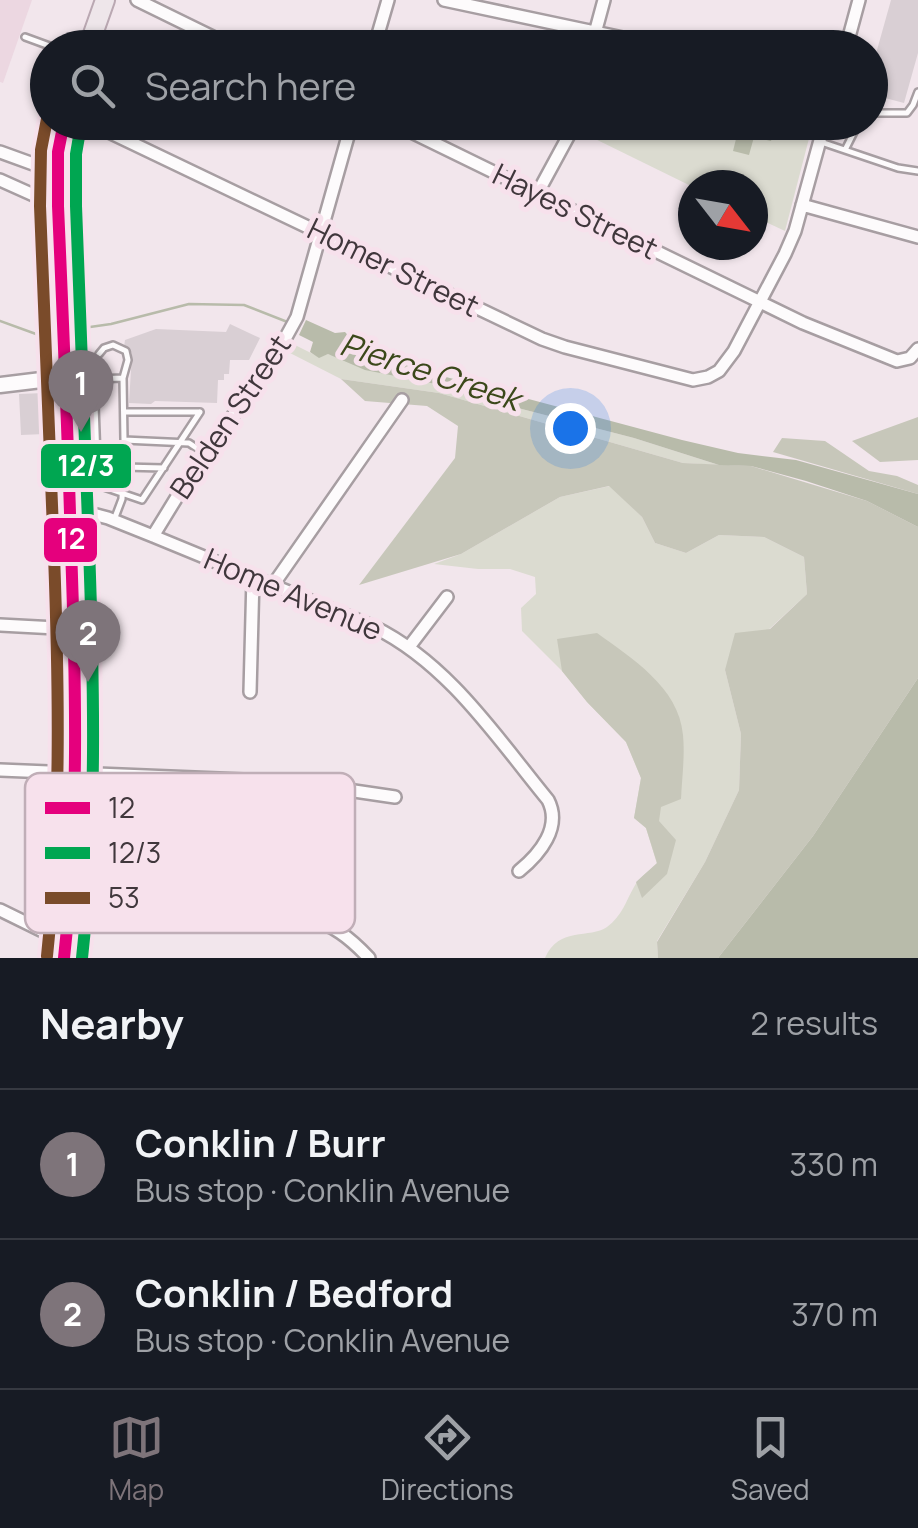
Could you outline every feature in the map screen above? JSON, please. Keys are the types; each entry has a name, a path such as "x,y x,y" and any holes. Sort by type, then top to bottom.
{"main road":[{"path":"94,30 105,0"},
{"path":"62,140 58,206 64,346 72,379 70,508 76,773"}],"street":[{"path":"137,0 199,30"},
{"path":"379,30 388,0"},
{"path":"444,0 586,30"},
{"path":"596,30 604,0"},
{"path":"851,30 859,0"},
{"name":"Homer Street","path":"126,140 542,339 685,379 708,377 719,371 734,351 759,301"},
{"name":"Belden Street","path":"153,536 285,340 296,317 347,140"},
{"name":"Hayes Street","path":"427,140 803,323 897,361 910,358 918,349"},
{"path":"537,194 566,140"},
{"path":"759,301 795,231 820,142"},
{"path":"0,152 58,168"},
{"path":"0,180 58,206"},
{"path":"802,206 918,238"},
{"path":"0,385 72,379"},
{"path":"274,585 402,400"},
{"name":"Home Avenue","path":"70,508 114,521 274,585 374,627 409,647 467,701 555,812 551,830 538,853 519,871"},
{"path":"250,692 253,577"},
{"path":"409,647 446,597"},
{"path":"0,625 75,629"},
{"path":"0,770 76,773"},
{"path":"355,791 394,797"},
{"path":"0,910 25,922"},
{"path":"343,933 369,958"}],"lane":[{"path":"25,36 30,38"},
{"path":"888,113 907,113 918,92"},
{"path":"845,150 850,140"},
{"path":"820,142 918,171"},
{"path":"99,354 113,345 126,351 128,360 123,378 122,492 114,521"},
{"path":"72,379 93,362"},
{"path":"72,379 123,378"},
{"path":"94,380 98,485 142,500 200,412 124,412"},
{"path":"124,440 189,444 206,454"},
{"path":"123,467 164,468"}],"shaded area":[{"path":"0,0 32,0 3,83 0,82"},
{"path":"597,140 809,140 785,231 768,223 768,170 678,170 678,180"},
{"path":"736,140 753,140 749,155 733,151"},
{"path":"306,320 335,333 345,332 354,342 416,369 682,440 738,453 796,460 918,494 918,527 867,501 806,481 751,466 719,465 456,388 365,370 328,354 319,358 310,352 313,342 299,335"},
{"path":"295,345 319,357 328,354 456,388 719,465 683,463 439,393 341,379 290,353"},
{"path":"341,379 439,393 683,463 751,466 867,501 918,527 918,678 813,836 718,958 658,958 657,942 705,862 739,790 741,734 725,670 735,633 770,629 807,594 804,557 764,537 719,535 686,553 655,543 642,517 609,486 560,497 461,554 359,585 455,458 458,426 427,406 365,401"},
{"path":"918,417 918,460 880,462 852,441"},
{"path":"782,438 825,441 869,471 918,485 918,494 773,452"},
{"path":"610,486 642,517 655,543 686,553 719,535 764,537 804,557 807,594 725,670 741,734 739,790 705,862 657,941 658,958 545,958 558,941 612,923 639,880 657,864 646,828 634,818 641,778 626,742 522,631 521,608 536,594 535,577 510,569 434,564 461,554 560,497"},
{"path":"597,633 663,688 680,718 683,735 681,799 661,807 659,821 676,840 667,874 642,898 636,882 657,863 646,828 634,818 641,778 626,742 562,671 557,639"},
{"path":"918,678 918,958 718,958 813,836"}],"building":[{"path":"891,0 918,0 918,53 904,103 888,99 888,30 883,30"},
{"path":"230,324 260,338 249,360 230,360 229,374 218,380 217,403 129,403 132,353 124,347 125,340 156,329 226,332"},
{"path":"44,393 45,434 21,435 19,394"}],"waterway":[{"name":"Pierce Creek","path":"69,330 111,324 189,304 244,305 290,323"},
{"name":"Pierce Creek","path":"0,321 36,334 56,332"}],"transit line":[{"name":"53","path":"43,140 40,206 57,773"},
{"name":"12","path":"60,140 58,206 73,599 74,773"},
{"name":"12/3","path":"78,140 76,206 91,599 92,773"},
{"name":"53","path":"47,956 49,933"},
{"name":"12","path":"64,958 66,933"},
{"name":"12/3","path":"82,958 84,933"}],"place":[{"name":"Conklin / Burr","path":"81,432"},
{"name":"Conklin / Bedford","path":"88,682"}]}
